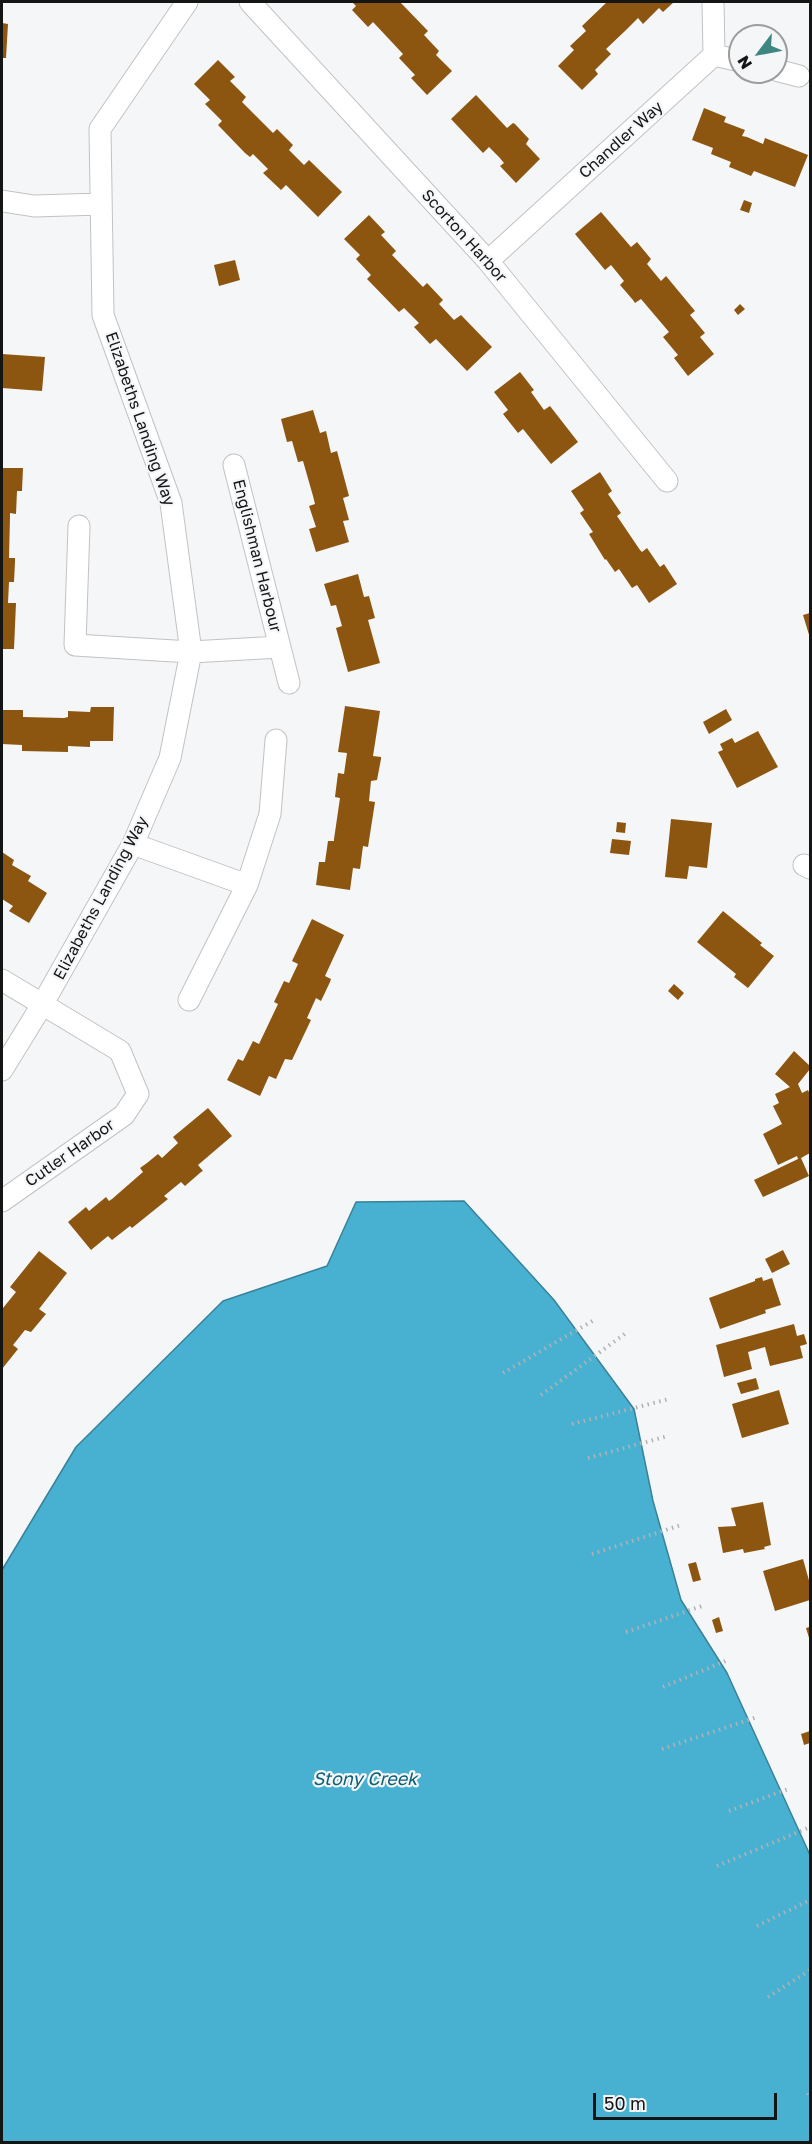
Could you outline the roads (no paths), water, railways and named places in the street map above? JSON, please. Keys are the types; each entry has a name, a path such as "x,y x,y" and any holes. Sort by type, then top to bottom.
{"street":[{"name":"Elizabeths Landing Way","path":"2,1070 42,1005 133,844 170,758 191,652 171,503 104,315 100,129 187,2"},
{"name":"Scorton Harbor","path":"250,2 489,261 667,481"},
{"path":"713,2 714,55 728,58"},
{"name":"Chandler Way","path":"489,261 714,55"},
{"path":"788,73 799,76"},
{"path":"2,201 34,206 101,204"},
{"name":"Englishman Harbour","path":"234,465 289,683"},
{"name":"Englishman Harbour","path":"79,526 75,645 191,652 280,647"},
{"path":"189,1000 247,885 270,814 276,740"},
{"path":"133,844 247,885"},
{"path":"2,980 42,1005"},
{"name":"Cutler Harbor","path":"2,1201 124,1114 138,1094 120,1052 42,1005"}],"water":[{"name":"Stony Creek","path":"464,1201 554,1300 634,1409 653,1501 681,1600 727,1673 810,1855 810,2142 2,2142 2,1570 76,1447 223,1301 327,1266 356,1202"}]}
